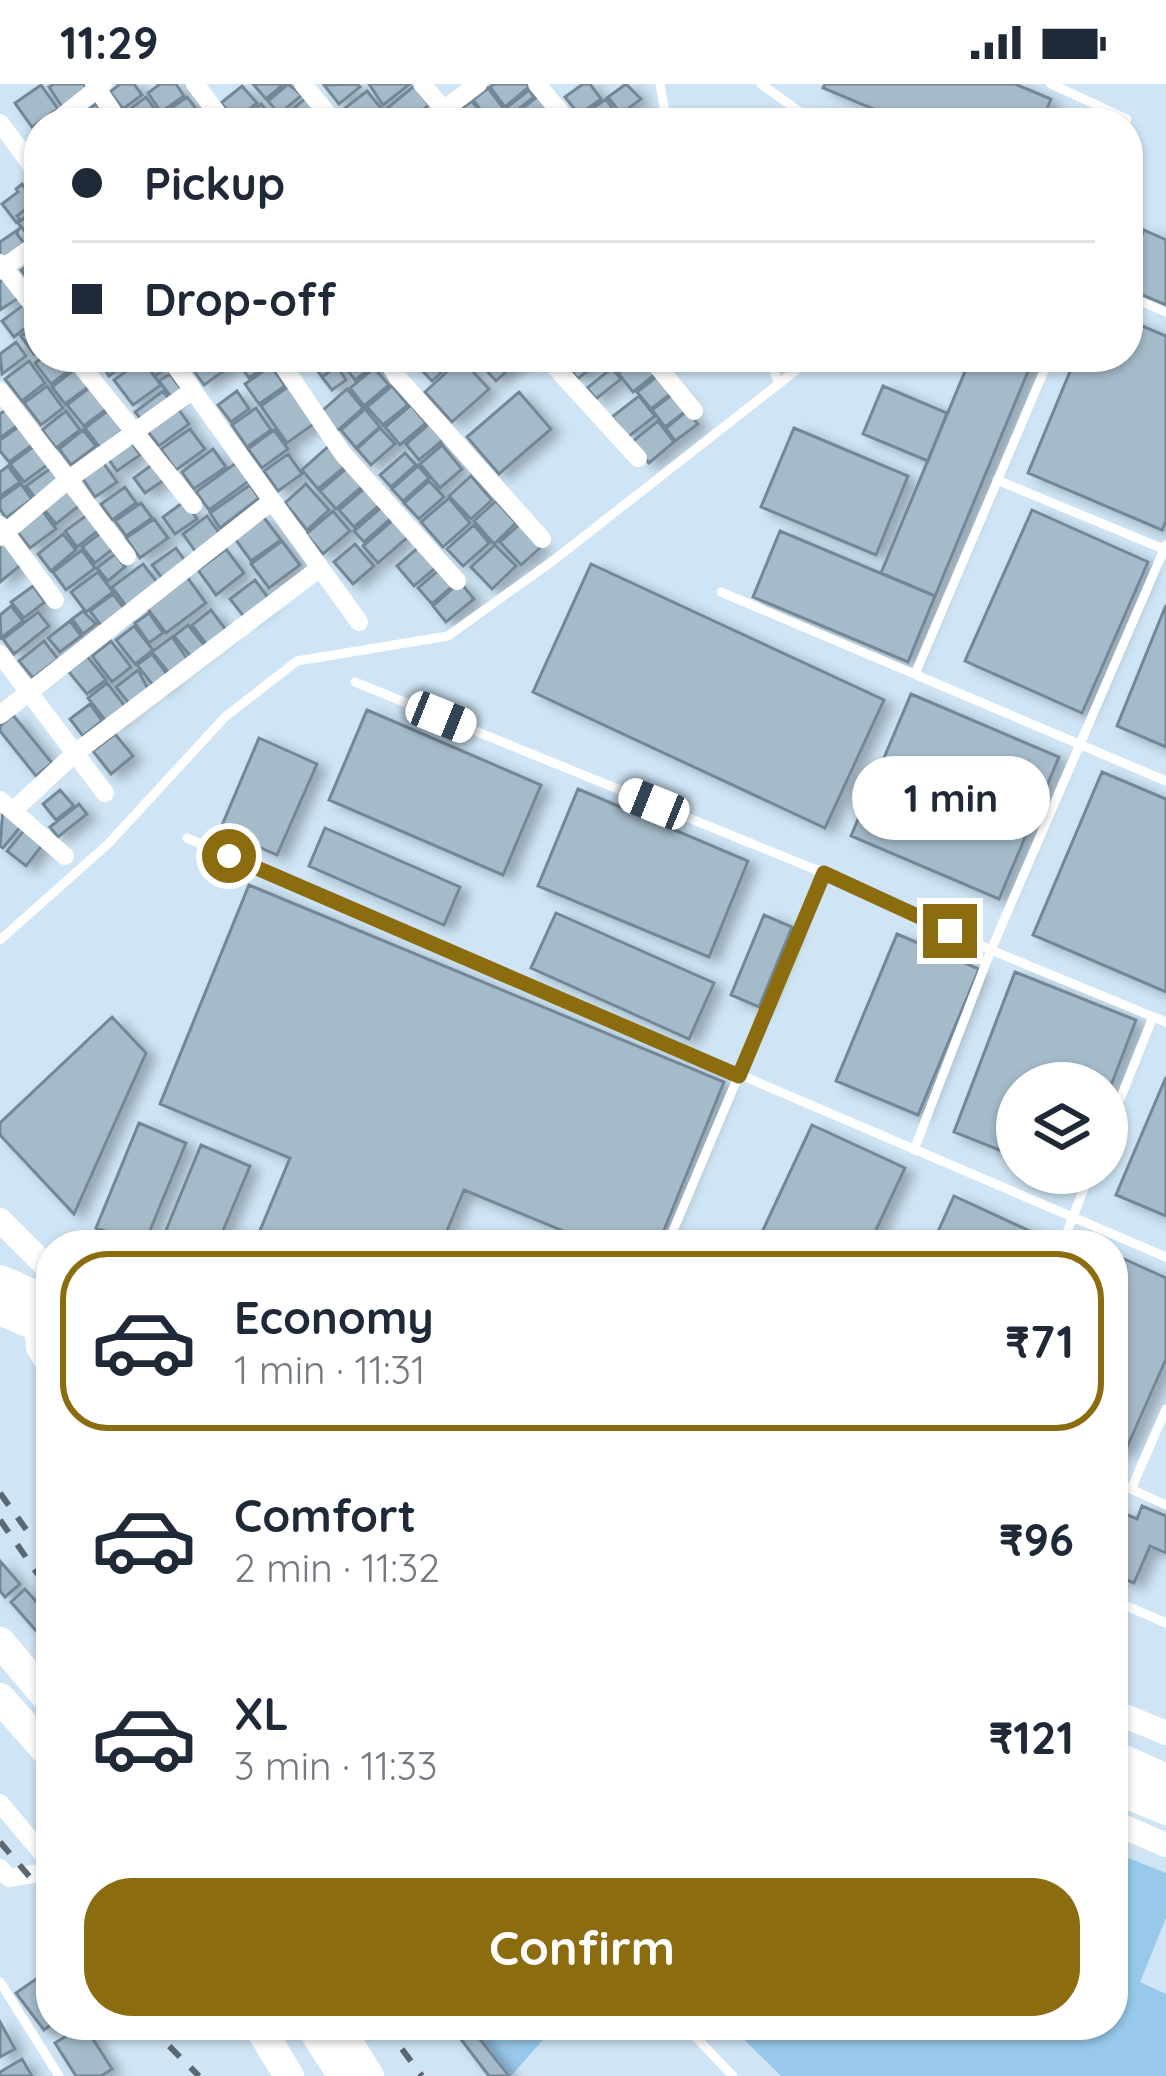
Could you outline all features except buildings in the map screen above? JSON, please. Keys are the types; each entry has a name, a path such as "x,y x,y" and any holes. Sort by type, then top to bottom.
{"main road":[{"path":"0,1280 36,1295"},
{"path":"0,1310 36,1326"},
{"path":"0,1642 36,1683"},
{"path":"0,1698 36,1739"},
{"path":"1128,1762 1166,1779"},
{"path":"1128,1794 1166,1810"},
{"path":"267,2040 289,2076"},
{"path":"320,2040 343,2076"},
{"path":"346,2040 369,2076"}],"street":[{"path":"195,84 213,108"},
{"path":"302,84 322,108"},
{"path":"422,84 442,108"},
{"path":"456,108 478,84"},
{"path":"537,84 557,108"},
{"path":"72,108 98,86"},
{"path":"0,123 24,154"},
{"path":"20,148 24,145"},
{"path":"1,267 24,295"},
{"path":"86,372 194,505"},
{"path":"180,372 359,622"},
{"path":"287,372 343,454 458,581"},
{"path":"394,372 542,539"},
{"path":"560,372 638,458"},
{"path":"662,372 694,411"},
{"path":"55,600 2,532 193,390"},
{"path":"0,391 127,556"},
{"path":"0,715 272,501"},
{"path":"64,856 7,805 320,568"},
{"path":"0,654 104,794"},
{"path":"0,1220 36,1256"},
{"path":"1128,1717 1166,1733"},
{"path":"0,1803 36,1848"},
{"path":"1128,1829 1166,1845"},
{"path":"0,1868 9,1878 36,1871"}],"lane":[{"path":"761,84 794,108"},
{"path":"1051,84 1103,108"},
{"path":"774,372 779,384"},
{"path":"0,940 108,844 225,717 297,661 448,636 554,560 794,372"},
{"path":"915,674 1044,372"},
{"path":"914,1150 992,950 1166,548 997,480"},
{"path":"721,592 1166,781"},
{"path":"356,682 824,873 1166,1022"},
{"path":"187,838 1103,1230"},
{"path":"673,1230 824,873"},
{"path":"1128,1080 1153,1017"},
{"path":"1067,1230 1082,1194"},
{"path":"1128,1241 1166,1257"},
{"path":"1131,1489 1166,1409"},
{"path":"1128,1488 1166,1504"},
{"path":"1128,1607 1166,1623"},
{"path":"0,1982 36,2039"},
{"path":"36,2040 59,2076"},
{"path":"699,2040 734,2076"}],"shaded area":[{"path":"1128,1858 1166,1873 1166,1918 1140,1982 1166,1994 1166,2076 781,2076 744,2040 1128,2040"},
{"path":"483,2040 543,2040 511,2076"}],"railway":[{"path":"0,1493 28,1532"},
{"path":"0,1520 36,1572"},
{"path":"0,1842 36,1884"},
{"path":"163,2040 199,2076"},
{"path":"395,2040 422,2076"}],"route":[{"path":"229,856 739,1076 824,873 950,931"}]}
